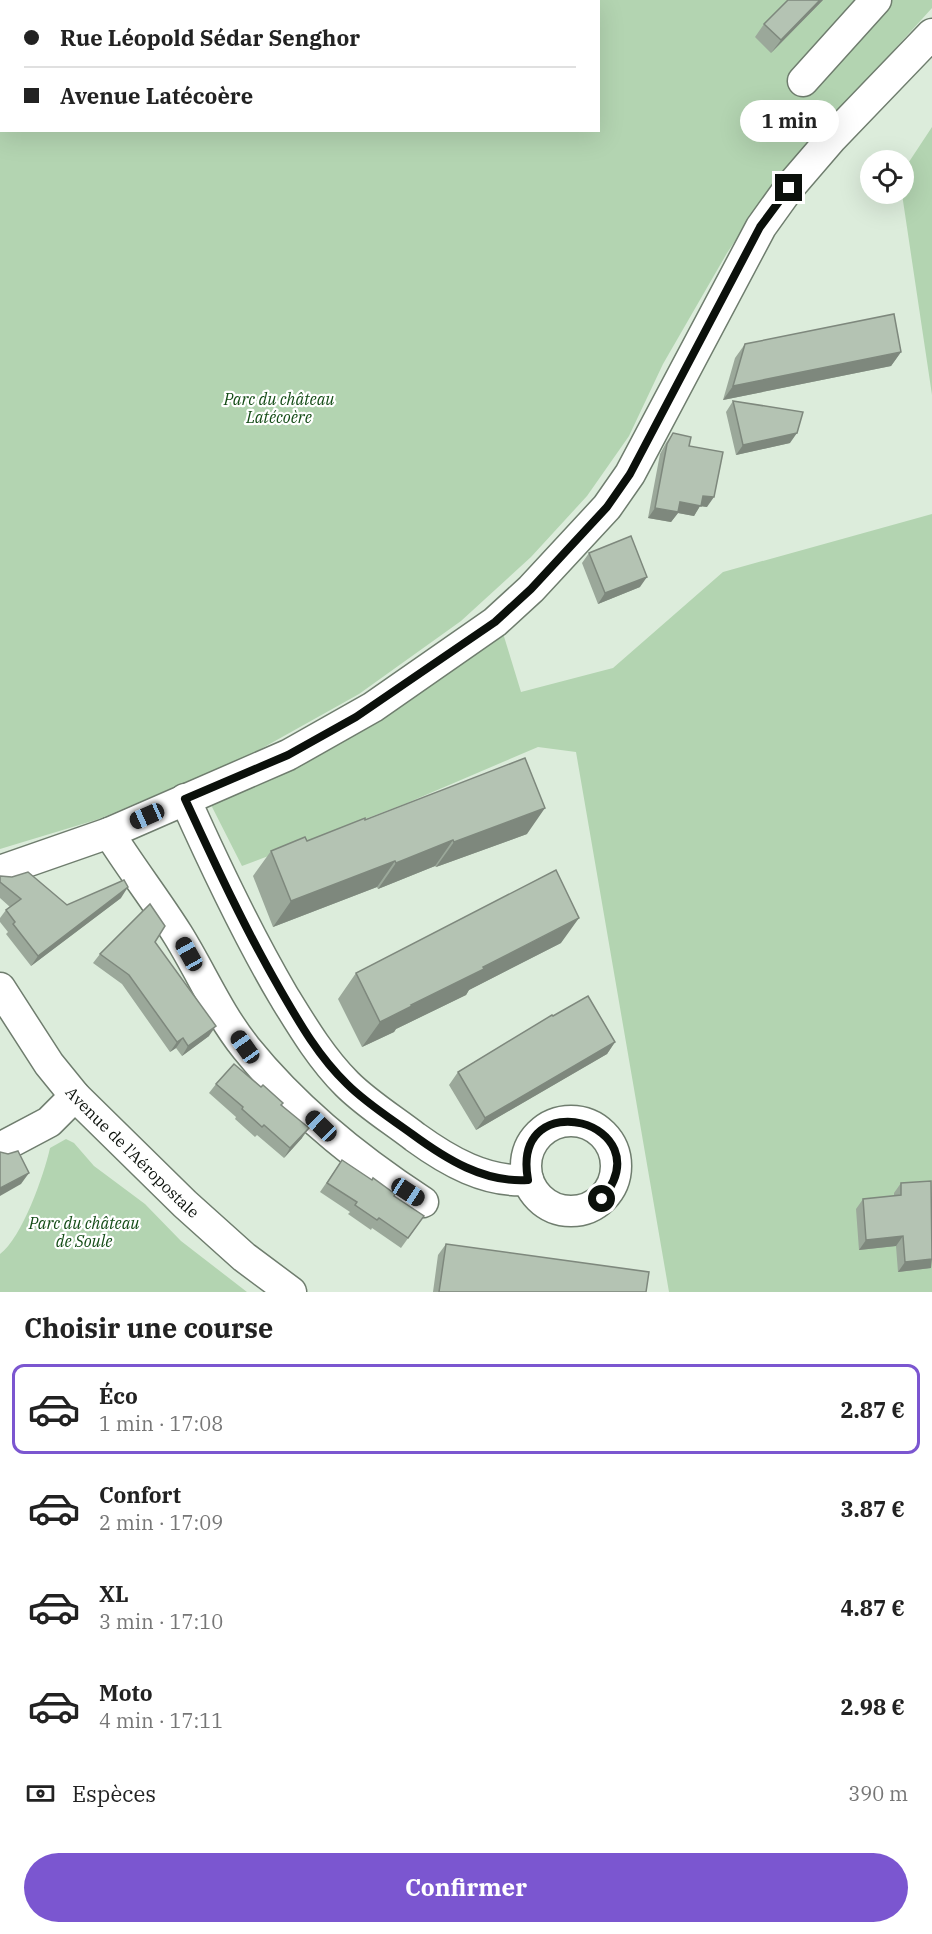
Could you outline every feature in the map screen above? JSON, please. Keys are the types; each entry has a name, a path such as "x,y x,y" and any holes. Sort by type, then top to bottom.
{"street":[{"path":"803,81 876,0"},
{"path":"0,871 109,833 288,755 373,707 495,622 531,589 607,507 630,474 760,227 789,188 832,138 932,34"},
{"path":"185,799 270,973 310,1040 347,1084 435,1152 487,1176 511,1181 528,1180"},
{"path":"109,833 178,935 220,1013 245,1047 282,1090 321,1126 377,1172 423,1202"},
{"name":"Avenue de l'Aéropostale","path":"0,988 49,1064 75,1096 185,1204 244,1257 291,1292"},
{"path":"0,1148 49,1122 75,1096"}],"green space":[{"name":"Parc du château Latécoère","path":"600,0 932,0 932,8 767,193 727,253 663,364 629,436 587,496 531,557 461,621 359,694 250,755 99,819 0,849 0,132 600,132"},
{"path":"932,127 932,395 903,204 914,204 914,154"},
{"path":"932,514 932,1292 669,1292 576,752 538,747 407,803 242,866 208,799 502,630 521,692 613,668 723,572"},
{"name":"Parc du château de Soule","path":"66,1139 74,1143 94,1166 145,1204 181,1241 247,1292 0,1292 0,1254 24,1221 43,1174 50,1148"}],"building":[{"path":"788,0 820,0 781,40 764,24"},
{"path":"894,314 901,352 733,386 745,344"},
{"path":"733,401 803,412 797,433 743,445"},
{"path":"673,433 691,437 689,446 723,452 714,497 703,496 701,506 680,502 678,512 655,508 667,444"},
{"path":"631,536 647,577 605,593 589,553"},
{"path":"525,758 545,808 454,842 453,840 396,863 395,861 291,901 271,851 305,837 307,841 365,818 365,820"},
{"path":"556,870 579,918 380,1022 356,973"},
{"path":"28,872 67,905 124,880 128,887 38,956 13,924 15,922 6,910 21,899 0,882 0,876 12,877"},
{"path":"150,904 165,926 155,942 216,1026 188,1046 183,1038 177,1042 129,975 100,954"},
{"path":"588,996 615,1042 485,1118 458,1072"},
{"path":"234,1064 261,1087 263,1085 283,1103 281,1105 309,1128 290,1148 264,1125 262,1127 216,1084"},
{"path":"18,1151 29,1173 0,1188 0,1152 8,1154"},
{"path":"342,1160 372,1180 373,1178 395,1194 394,1196 424,1216 408,1238 379,1218 377,1220 355,1205 357,1202 327,1183"},
{"path":"931,1181 932,1259 905,1262 903,1236 866,1240 863,1199 901,1195 901,1183"},
{"path":"446,1244 649,1272 646,1292 439,1292"}],"route":[{"path":"602,1199 610,1189 615,1177 614,1152 600,1131 588,1124 576,1120 563,1121 540,1132 532,1142 527,1154 525,1167 528,1180 511,1181 487,1176 435,1152 347,1084 310,1040 270,973 185,799 288,755 373,707 495,622 531,589 607,507 630,474 760,227 789,188"}]}
